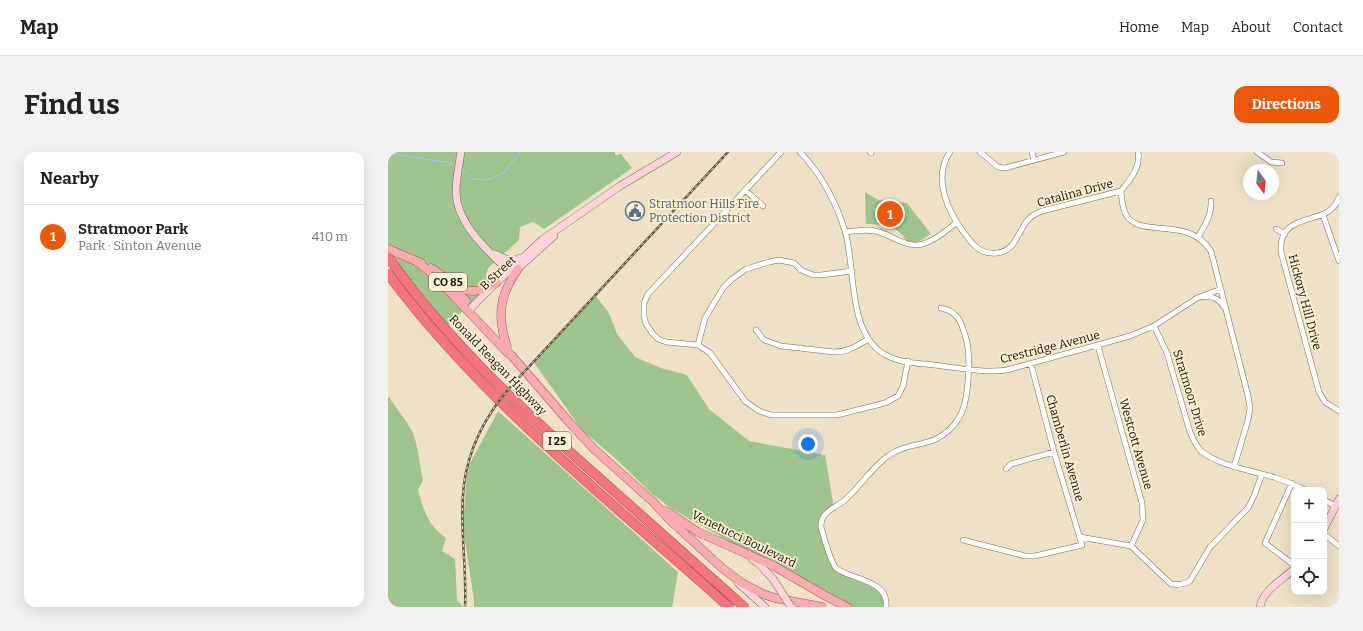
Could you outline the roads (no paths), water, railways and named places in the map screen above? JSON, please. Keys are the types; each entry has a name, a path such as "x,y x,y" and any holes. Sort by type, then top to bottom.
{"highway":[{"name":"Ronald Reagan Highway","path":"388,257 440,324 503,391 744,607"},
{"name":"Ronald Reagan Highway","path":"388,274 449,350 505,406 568,465 729,607"}],"main road":[{"name":"B Street","path":"472,310 508,271 542,240 620,186 677,152"},
{"path":"461,153 456,193 459,211 472,233 508,271"},
{"name":"B Street","path":"472,310 578,214"},
{"name":"CO 85","path":"388,250 399,253 432,268 443,276 472,310"},
{"path":"491,253 508,260 516,260 524,256"},
{"name":"CO 85","path":"416,261 472,310"},
{"path":"507,347 502,329 502,306 507,288 518,269"},
{"path":"443,276 457,286 470,291 483,290 497,282"},
{"name":"Venetucci Boulevard","path":"472,310 507,347 512,356"},
{"name":"Venetucci Boulevard","path":"472,310 568,422 594,449 652,501 670,520 722,568 742,583 763,594 775,598 822,607"},
{"name":"Venetucci Boulevard","path":"652,501 685,524 705,535 774,566 847,607"},
{"path":"1327,523 1337,503"},
{"path":"727,545 759,564 773,579 792,607"},
{"path":"722,568 765,607"},
{"path":"1260,607 1261,601 1268,591 1291,572"}],"street":[{"path":"781,152 648,294 644,303 644,317 646,324 658,339 666,342 698,345 710,353 745,401 759,411 771,414 837,415 885,403 898,396 903,386 908,362"},
{"name":"Crestridge Avenue","path":"800,152 808,160 820,177 832,198 845,232 860,323 868,339 878,350 898,360 969,370 994,372 1007,370 1130,336 1154,326 1197,298 1221,289"},
{"name":"Catalina Drive","path":"950,152 947,156 942,179 946,202 956,223 976,247 987,253 998,253 1009,249 1026,222 1032,216 1042,211 1121,191 1122,204 1126,215 1134,223 1144,226 1178,229 1198,237 1206,244 1211,251 1221,289"},
{"path":"980,152 998,167 1006,168 1064,152"},
{"path":"1032,152 1034,160"},
{"path":"1121,191 1134,175 1138,164 1138,152"},
{"path":"1257,152 1271,162 1282,163"},
{"path":"745,190 763,206"},
{"path":"1276,229 1285,234 1289,228 1300,221 1323,215 1335,206 1339,197"},
{"path":"1198,237 1208,219 1211,210 1211,200"},
{"path":"1323,215 1339,261"},
{"path":"845,232 866,229 879,232 906,244 921,245 930,242 956,223"},
{"name":"Hickory Hill Drive","path":"1285,234 1281,246 1281,252 1319,392 1325,402 1339,411"},
{"path":"698,345 705,318 723,288 732,279 746,269 779,260 794,262 801,270 813,275 852,271"},
{"path":"1221,289 1250,408 1248,420 1234,467"},
{"path":"1197,298 1214,297 1221,302 1227,311"},
{"path":"886,607 887,602 885,595 876,586 836,568 832,561 820,522 823,516 846,499 887,456 899,450 936,439 947,432 960,416 964,406 969,370 968,343 957,316 949,310 941,308"},
{"name":"Stratmoor Drive","path":"1154,326 1168,353 1190,432 1194,442 1200,450 1234,467 1292,483 1299,487"},
{"path":"756,330 764,340 781,346 834,352 843,352 852,349 868,339"},
{"name":"Westcott Avenue","path":"1098,346 1142,503 1143,520 1131,546"},
{"name":"Chamberlin Avenue","path":"963,540 1025,556 1035,556 1082,545 1054,452 1031,364"},
{"path":"1006,469 1011,464 1054,452"},
{"path":"1080,537 1131,546 1171,584 1185,584 1190,580 1210,547 1248,508 1262,474"},
{"path":"1291,563 1266,543 1292,483"},
{"path":"1327,501 1337,503"},
{"path":"1327,536 1339,546"}],"waterway":[{"path":"461,170 467,172 473,179 485,180 505,172 521,152"},
{"path":"388,156 395,154 447,162 455,167"}],"railway":[{"path":"465,607 462,515 464,484 470,456 487,418 513,384 728,152"}],"place":[{"name":"Stratmoor Hills Fire Protection District","path":"635,211"},
{"name":"Stratmoor Park","path":"890,214"}]}
